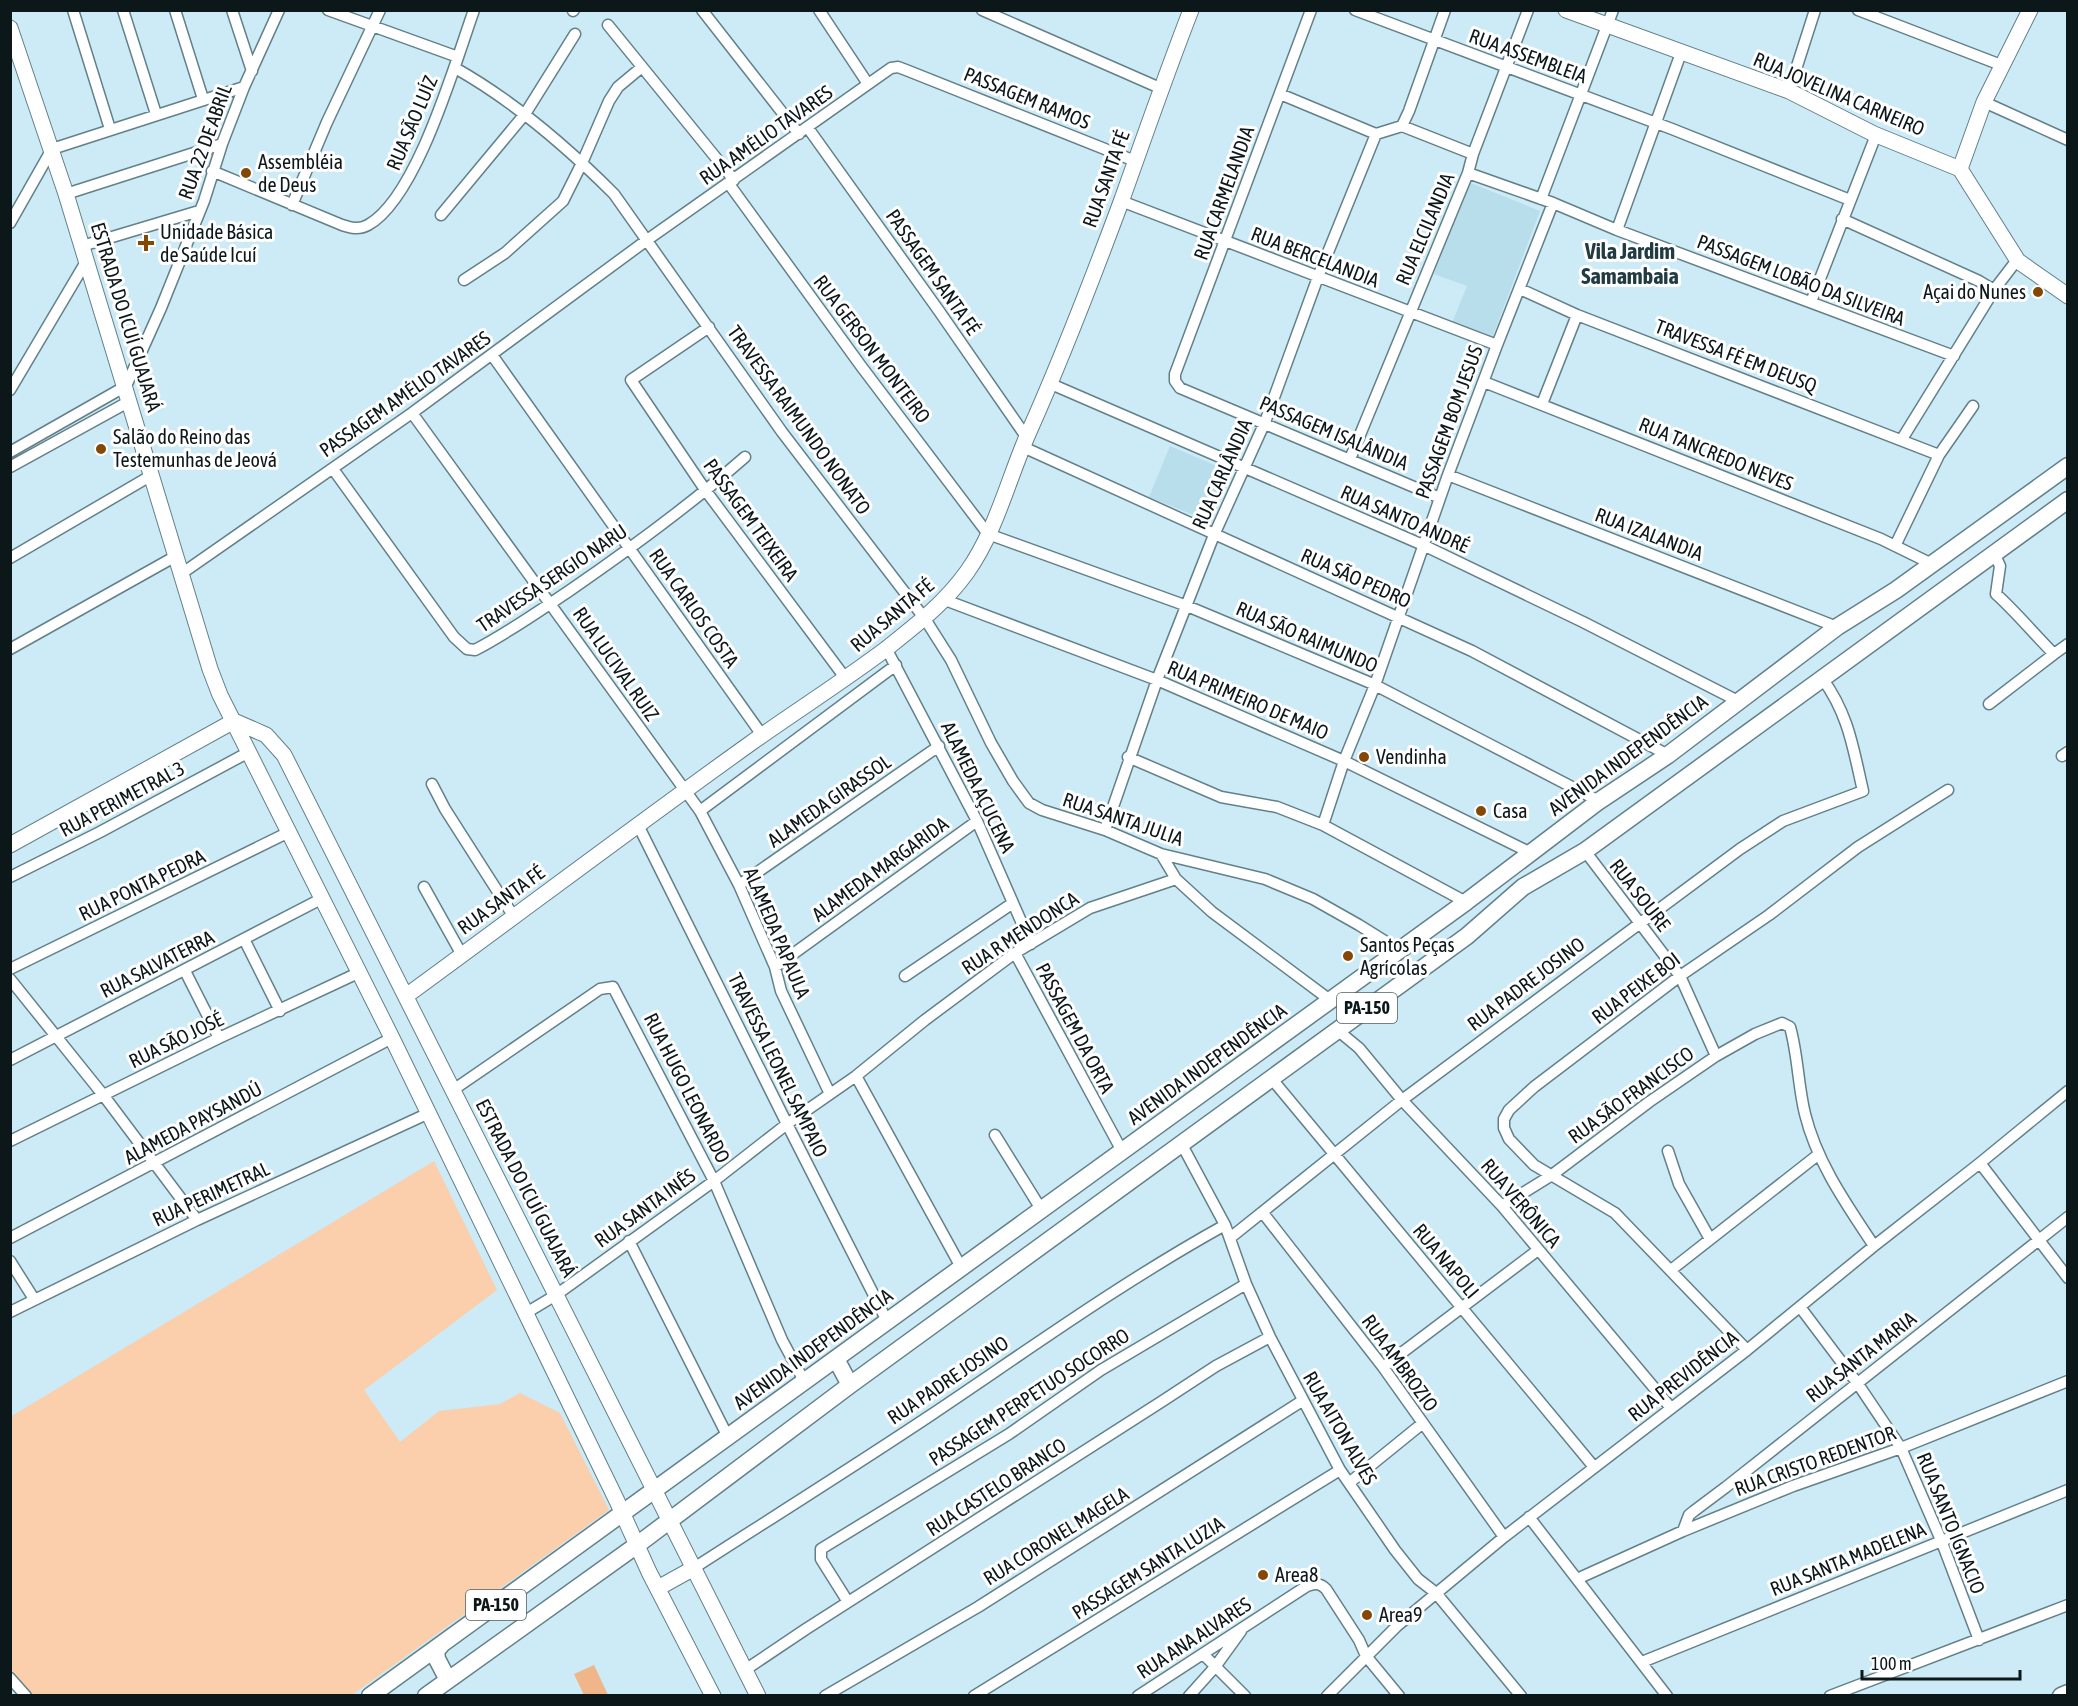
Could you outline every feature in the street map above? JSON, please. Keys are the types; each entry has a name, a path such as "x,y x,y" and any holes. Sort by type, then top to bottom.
{"main road":[{"name":"AVENIDA INDEPENDÊNCIA","path":"370,1695 1466,902 1599,801 1668,755 1837,627 1896,590 2067,466"},
{"name":"PA-150","path":"426,1695 637,1545 850,1385 1336,1029 1467,936 1523,888 1585,851 2067,500"},
{"path":"1896,590 1913,612"},
{"path":"836,1359 850,1385"},
{"path":"442,1644 436,1651 436,1659 448,1680"},
{"path":"2061,1695 2067,1693"}],"street":[{"path":"73,10 110,129"},
{"path":"123,10 156,114"},
{"path":"176,10 203,99"},
{"path":"232,10 252,71"},
{"name":"RUA 22 DE ABRIL","path":"126,386 161,308 200,211 212,171 244,87 279,10"},
{"name":"TRAVESSA RAIMUNDO NONATO","path":"328,10 375,26 456,62 525,114 614,194 782,432 925,619"},
{"path":"212,171 292,205 327,122 375,26 380,10"},
{"name":"RUA SÃO LUÍZ","path":"292,205 357,229 368,225 381,215 407,184 456,62 474,10"},
{"name":"PASSAGEM SANTA FÉ","path":"702,10 804,131 939,311 1025,442"},
{"path":"819,10 868,84"},
{"path":"982,10 1161,88"},
{"name":"RUA SANTA FÉ","path":"406,996 684,791 762,735 846,680 925,619 945,600 978,556 1051,384 1191,10"},
{"name":"RUA CARMELANDIA","path":"1180,388 1175,381 1175,374 1311,10"},
{"name":"RUA ASSEMBLEIA","path":"1355,10 1505,68 1655,122 1850,200"},
{"path":"1402,126 1445,10"},
{"name":"RUA ELCILANDIA","path":"1350,459 1468,173 1473,154 1528,10"},
{"name":"RUA JOVELINA CARNEIRO","path":"1566,10 1788,92 1875,135 1960,169"},
{"path":"1541,199 1613,10"},
{"path":"1788,92 1815,10"},
{"path":"1858,10 2001,65"},
{"path":"2030,10 1984,102 1960,169 2017,260 2067,296"},
{"name":"RUA GERSON MONTEIRO","path":"608,25 731,182 861,366 988,534"},
{"name":"ESTRADA DO ICUÍ GUAJARÁ","path":"10,28 14,58 52,148 210,669 220,695 429,1113 637,1545 713,1695"},
{"path":"441,215 525,114 575,34"},
{"path":"1617,230 1681,53"},
{"name":"RUA AMÉLIO TAVARES","path":"648,240 891,68 898,67 906,70"},
{"path":"464,279 505,253 563,201 609,101 618,87 642,68"},
{"name":"PASSAGEM RAMOS","path":"906,70 1135,161"},
{"path":"10,223 52,148 244,87"},
{"path":"1280,94 1376,134 1402,126 1473,154"},
{"path":"1984,102 2067,140"},
{"name":"RUA CARLÂNDIA","path":"1105,830 1128,757 1157,680 1214,535 1265,422 1318,277 1376,134"},
{"path":"1811,302 1875,135"},
{"path":"66,194 222,144"},
{"name":"PASSAGEM LOBÃO DA SILVEIRA","path":"1468,173 1553,203 1617,230 1954,356"},
{"name":"RUA BERCELANDIA","path":"1121,201 1497,345"},
{"name":"PASSAGEM BOM JESUS","path":"1323,825 1344,761 1375,685 1448,475 1553,203"},
{"path":"10,390 84,253 200,211"},
{"path":"1842,219 1979,281 1994,290"},
{"name":"PASSAGEM AMÉLIO TAVARES","path":"181,574 412,413 648,240"},
{"path":"1902,439 1994,290 2017,260"},
{"name":"TRAVESSA FÉ EM DEUSQ","path":"1520,290 1577,315 1939,454"},
{"path":"1542,404 1577,315"},
{"name":"PASSAGEM TEIXEIRA","path":"709,327 631,380 706,491 846,680"},
{"name":"RUA CARLOS COSTA","path":"492,355 762,735"},
{"name":"RUA TANCREDO NEVES","path":"1484,382 1895,546 1932,564"},
{"name":"RUA SANTO ANDRÉ","path":"1051,384 1245,466 1423,545 1583,622 1738,701"},
{"path":"10,452 126,386"},
{"name":"PASSAGEM ISALÂNDIA","path":"1180,388 1265,422 1440,498"},
{"path":"10,467 130,401"},
{"path":"1895,546 1939,454 1973,406"},
{"name":"RUA LUCIVAL RUIZ","path":"412,413 684,791"},
{"name":"RUA SÃO PEDRO","path":"1025,442 1214,535 1472,651 1668,755"},
{"name":"TRAVESSA SERGIO NARU","path":"333,469 454,637 467,649 475,650 630,549 706,491 745,457"},
{"path":"10,558 152,475"},
{"name":"RUA IZALANDIA","path":"1448,475 1837,627"},
{"name":"RUA SÃO RAIMUNDO","path":"988,534 1187,606 1375,685 1599,801"},
{"path":"1994,553 2000,566 1996,594 2020,615 2034,634 2054,654"},
{"path":"10,649 176,556"},
{"name":"RUA PRIMEIRO DE MAIO","path":"945,600 1157,680 1344,761 1529,852"},
{"name":"RUA SANTA JULIA","path":"925,619 951,660 991,743 1029,803 1042,810 1105,830 1161,854 1265,879 1313,899 1399,950"},
{"path":"1989,704 2067,644"},
{"name":"ALAMEDA AÇUCENA","path":"886,648 977,821 1031,944"},
{"path":"700,811 896,665"},
{"name":"RUA PADRE JOSINO","path":"1230,1238 1402,1100 1769,828 1863,791 1846,718 1836,697 1822,678"},
{"path":"10,845 234,721"},
{"name":"ESTRADA DO ICUÍ GUAJARÁ","path":"234,721 266,735 284,755 758,1695"},
{"path":"249,752 265,743 275,744"},
{"name":"ALAMEDA GIRASSOL","path":"739,885 939,746"},
{"name":"RUA PERIMETRAL 3","path":"10,877 100,832 249,752"},
{"path":"1128,757 1221,797 1276,807 1323,825 1466,902"},
{"path":"432,784 445,809 514,917"},
{"name":"RUA PEIXE BOI","path":"1747,1350 1615,1213 1534,1165 1509,1139 1504,1128 1504,1119 1509,1110 1534,1087 1680,976 1769,915 1858,847 1948,790"},
{"name":"ALAMEDA PAPAULA","path":"684,791 700,811 739,885 776,967 781,991 830,1094"},
{"name":"ALAMEDA MARGARIDA","path":"776,967 977,821"},
{"name":"TRAVESSA LEONEL SAMPAIO","path":"638,825 786,1124 887,1321"},
{"name":"RUA PONTA PEDRA","path":"10,969 289,832"},
{"name":"RUA SOURE","path":"1585,851 1680,976 1716,1056"},
{"path":"1161,854 1176,879 1212,912 1330,1000"},
{"name":"RUA R MENDONCA","path":"925,1020 1015,953 1090,908 1176,879"},
{"path":"424,888 462,955"},
{"name":"RUA SALVATERRA","path":"10,1060 321,899"},
{"path":"905,976 1013,903"},
{"path":"244,939 280,1011"},
{"name":"PASSAGEM DA ORTA","path":"1015,953 1122,1151"},
{"path":"185,971 219,1038"},
{"name":"RUA SÃO JOSÉ","path":"10,1141 219,1038 358,973"},
{"path":"10,979 104,1096 197,1220"},
{"name":"RUA HUGO LEONARDO","path":"453,1090 600,989 613,987 714,1181 783,1340 804,1381"},
{"name":"RUA SANTA INÊS","path":"526,1313 714,1181 786,1124 856,1076 925,1020"},
{"name":"RUA SÃO FRANCISCO","path":"1502,1206 1552,1174 1716,1056 1776,1024 1787,1024 1792,1032 1806,1116 1819,1154"},
{"name":"RUA VERÔNICA","path":"1336,1029 1359,1048 1402,1100 1502,1206 1671,1408"},
{"name":"ALAMEDA PAYSANDÚ","path":"10,1238 392,1038"},
{"path":"856,1076 961,1267"},
{"name":"RUA NAPOLI","path":"1271,1078 1594,1467"},
{"name":"RUA PREVIDÊNCIA","path":"1327,1695 1365,1656 1504,1537 1747,1350 2067,1091"},
{"name":"RUA PERIMETRAL","path":"10,1311 197,1220 429,1113"},
{"path":"995,1135 1041,1209"},
{"name":"RUA AITON ALVES","path":"1181,1143 1225,1225 1246,1284 1270,1337 1302,1401 1348,1483 1418,1579 1436,1593 1521,1695"},
{"path":"1668,1151 1679,1184 1710,1239"},
{"path":"1671,1270 1819,1154 1841,1196 1874,1246"},
{"path":"1980,1163 2067,1278"},
{"name":"RUA AMBROZIO","path":"1263,1213 1383,1367 1504,1537"},
{"name":"RUA SANTA MARIA","path":"1683,1531 1689,1515 2067,1217"},
{"name":"RUA PADRE JOSINO","path":"694,1568 930,1416 1053,1330 1169,1256 1225,1225"},
{"path":"629,1241 728,1437"},
{"path":"1383,1367 1539,1250"},
{"path":"10,1261 34,1299"},
{"name":"PASSAGEM PERPETUO SOCORRO","path":"848,1602 821,1559 821,1549 1009,1434 1101,1370 1246,1284"},
{"name":"RUA SANTO IGNACIO","path":"1800,1306 1858,1384 1901,1448 1941,1540 1979,1640"},
{"name":"RUA CASTELO BRANCO","path":"745,1670 1198,1378 1270,1337"},
{"name":"RUA CRISTO REDENTOR","path":"1577,1579 1683,1531 1793,1486 1901,1448 2067,1381"},
{"name":"RUA CORONEL MAGELA","path":"825,1695 978,1607 1302,1401"},
{"path":"1348,1483 1423,1423"},
{"name":"PASSAGEM SANTA LUZIA","path":"974,1695 1340,1470"},
{"name":"RUA SANTA MADELENA","path":"1642,1662 2067,1490"},
{"path":"1529,1517 1667,1695"},
{"path":"658,1588 694,1568"},
{"name":"RUA ANA ALVARES","path":"1138,1695 1307,1586 1319,1584 1326,1589 1359,1640 1365,1656"},
{"path":"1830,1695 2067,1605"},
{"path":"1189,1695 1215,1667 1245,1626"},
{"path":"1203,1654 1245,1695"},
{"path":"1365,1656 1399,1695"},
{"path":"10,1678 26,1695"}],"shaded area":[{"path":"1468,182 1540,211 1492,338 1452,323 1467,286 1434,274"},
{"path":"1170,446 1231,472 1211,522 1149,497"},
{"path":"434,1161 497,1290 364,1390 400,1442 439,1411 500,1404 520,1393 560,1413 609,1510 352,1695 28,1695 11,1676 10,1417"},
{"path":"594,1665 608,1695 584,1695 574,1674"}],"place":[{"name":"Assembléia de Deus","path":"246,173"},
{"name":"Unidade Básica de Saúde Icuí","path":"146,243"},
{"name":"Açai do Nunes","path":"2038,292"},
{"name":"Salão do Reino das Testemunhas de Jeová","path":"101,449"},
{"name":"Vendinha","path":"1364,757"},
{"name":"Casa","path":"1481,811"},
{"name":"Santos Peças Agrícolas","path":"1348,956"},
{"name":"Area8","path":"1263,1575"},
{"name":"Area9","path":"1367,1615"}],"district":[{"name":"Vila Jardim Samambaia","path":"1630,264"}]}
